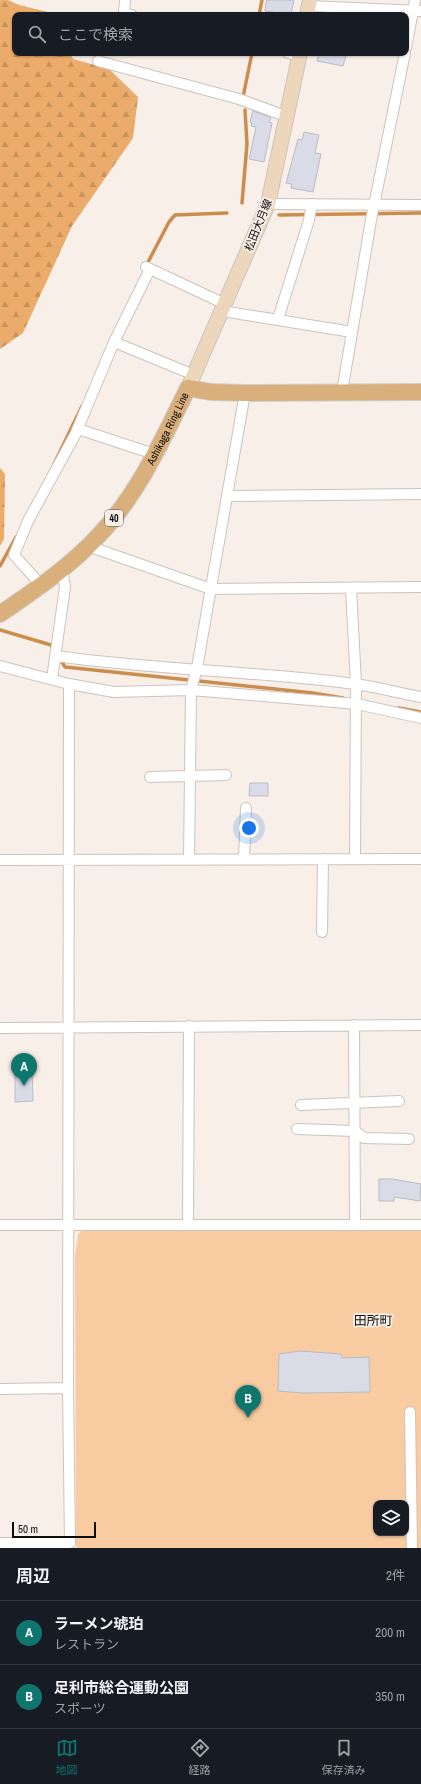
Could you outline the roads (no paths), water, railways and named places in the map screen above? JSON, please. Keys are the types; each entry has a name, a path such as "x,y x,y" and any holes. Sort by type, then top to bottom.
{"main road":[{"name":"松田大月線","path":"191,381 268,204 288,117 296,56"},
{"name":"Ashikaga Ring Line","path":"0,614 41,586 62,569 88,546 111,522 135,489 191,381 211,392 421,392"}],"street":[{"path":"124,12 125,0"},
{"path":"409,38 417,11 415,0"},
{"path":"309,7 417,11"},
{"path":"342,392 371,220 375,207 404,56"},
{"path":"98,61 239,99 288,117"},
{"path":"268,204 311,212 421,205"},
{"path":"278,319 311,212"},
{"path":"41,586 14,555 28,521 78,429 114,342 148,268 223,307 278,319 352,332"},
{"path":"114,342 191,381"},
{"path":"189,860 191,690 197,668 245,393"},
{"path":"78,429 154,454"},
{"path":"227,496 421,494"},
{"path":"88,546 211,589 421,588"},
{"path":"52,679 66,588 62,569"},
{"path":"351,588 357,704 355,859"},
{"path":"56,656 113,664 197,668 356,684 421,697"},
{"path":"0,666 69,684 114,692 191,690 357,704 421,718"},
{"path":"0,1543 70,1543 68,1388 69,684"},
{"path":"150,777 190,775 226,776"},
{"path":"244,859 246,808"},
{"path":"322,932 323,859"},
{"path":"0,860 421,859"},
{"path":"354,1025 355,1225"},
{"path":"0,1028 421,1025"},
{"path":"188,1026 188,1225"},
{"path":"301,1105 400,1101"},
{"path":"297,1129 355,1131 364,1138 409,1139"},
{"path":"0,1226 421,1225"},
{"path":"0,1389 68,1388"},
{"path":"410,1412 412,1548"}],"waterway":[{"path":"260,12 262,0"},
{"path":"243,97 251,56"},
{"path":"242,203 247,144 245,110"},
{"path":"146,266 169,222 175,215 227,213"},
{"path":"279,215 421,213"},
{"path":"54,464 82,406"},
{"path":"0,566 16,537"},
{"path":"0,630 51,645 54,650"},
{"path":"60,659 65,667 313,693 343,698"},
{"path":"399,708 421,712"}],"place":[{"name":"ラーメン琥珀","path":"24,1086"},
{"name":"足利市総合運動公園","path":"248,1418"}],"district":[{"name":"田所町","path":"373,1320"}]}
